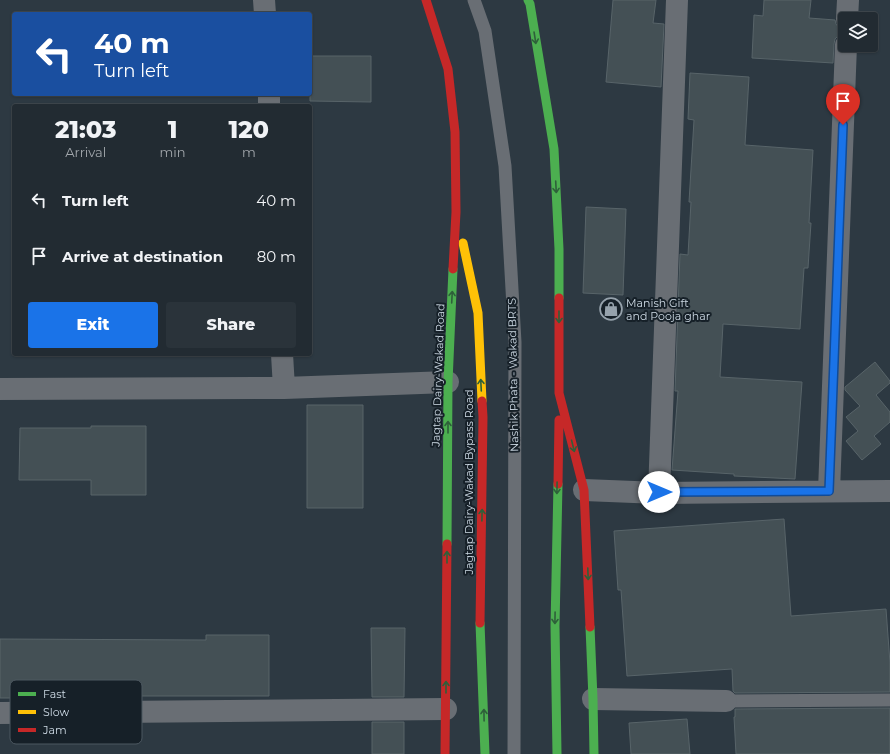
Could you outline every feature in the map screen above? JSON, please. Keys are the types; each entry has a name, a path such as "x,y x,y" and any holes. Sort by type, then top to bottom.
{"main road":[{"name":"Jagtap Dairy-Wakad Road","path":"426,0 448,70 455,132 456,212 448,382 446,754"},
{"path":"528,0 530,4 554,148 559,248 559,393 555,626 557,754"},
{"name":"Jagtap Dairy-Wakad Bypass Road","path":"456,212 478,313 483,417 480,623 485,754"},
{"path":"559,393 584,490 594,754"}],"street":[{"path":"264,0 265,12"},
{"path":"659,492 677,0"},
{"path":"847,12 848,0"},
{"path":"829,491 846,52"},
{"path":"282,356 284,388"},
{"path":"0,389 284,388 448,382"},
{"path":"584,490 659,492 890,491"},
{"path":"593,699 726,701"},
{"path":"142,712 446,709"},
{"path":"0,714 10,714"}],"lane":[{"name":"Nashik Phata - Wakad BRTS","path":"474,0 485,31 505,166 515,349 514,754"},
{"path":"726,701 890,700"}],"building":[{"path":"613,0 656,0 653,23 664,24 661,87 606,82"},
{"path":"764,0 811,0 809,18 835,20 838,27 838,36 835,39 834,44 833,63 752,58 754,15 763,16"},
{"path":"312,56 371,56 371,102 310,101 310,96 312,96"},
{"path":"690,73 749,77 745,145 813,150 808,268 804,268 800,329 723,324 720,377 802,382 795,479 734,476 734,474 672,470 678,391 675,391 680,254 688,255 691,202 689,202 694,120 688,119"},
{"path":"586,207 626,209 623,295 583,293"},
{"path":"875,362 890,381 890,383 876,395 890,412 890,422 874,436 881,444 862,460 846,441 858,431 846,417 860,406 845,390 845,387"},
{"path":"307,405 363,405 363,508 307,508"},
{"path":"91,426 146,426 146,495 91,495 91,480 19,480 20,428 91,428"},
{"path":"784,519 791,616 886,609 890,663 890,692 735,693 733,691 732,669 627,676 621,590 618,590 614,531"},
{"path":"371,628 405,628 404,697 372,697"},
{"path":"206,635 269,635 269,696 142,696 142,680 10,680 10,698 0,698 0,639 206,640"},
{"path":"890,708 890,754 736,754 735,709"},
{"path":"687,719 690,754 631,754 629,723"},
{"path":"372,722 404,722 404,754 372,754"}],"traffic: fast":[{"path":"528,0 530,4 554,149 559,249 559,298"},
{"path":"447,544 448,382 453,269"},
{"path":"557,754 555,626 558,484"},
{"path":"480,623 485,754"},
{"path":"590,627 594,754"}],"traffic: slow":[{"path":"463,243 478,313 482,401"}],"traffic: jam":[{"path":"426,0 448,69 455,132 456,212 453,269"},
{"path":"559,298 559,393 584,490 590,627"},
{"path":"480,623 482,401"},
{"path":"558,484 559,420"},
{"path":"445,754 447,544"}],"place":[{"name":"Manish Gift and Pooja ghar","path":"611,309"}],"route":[{"path":"659,492 829,491 843,125"}]}
